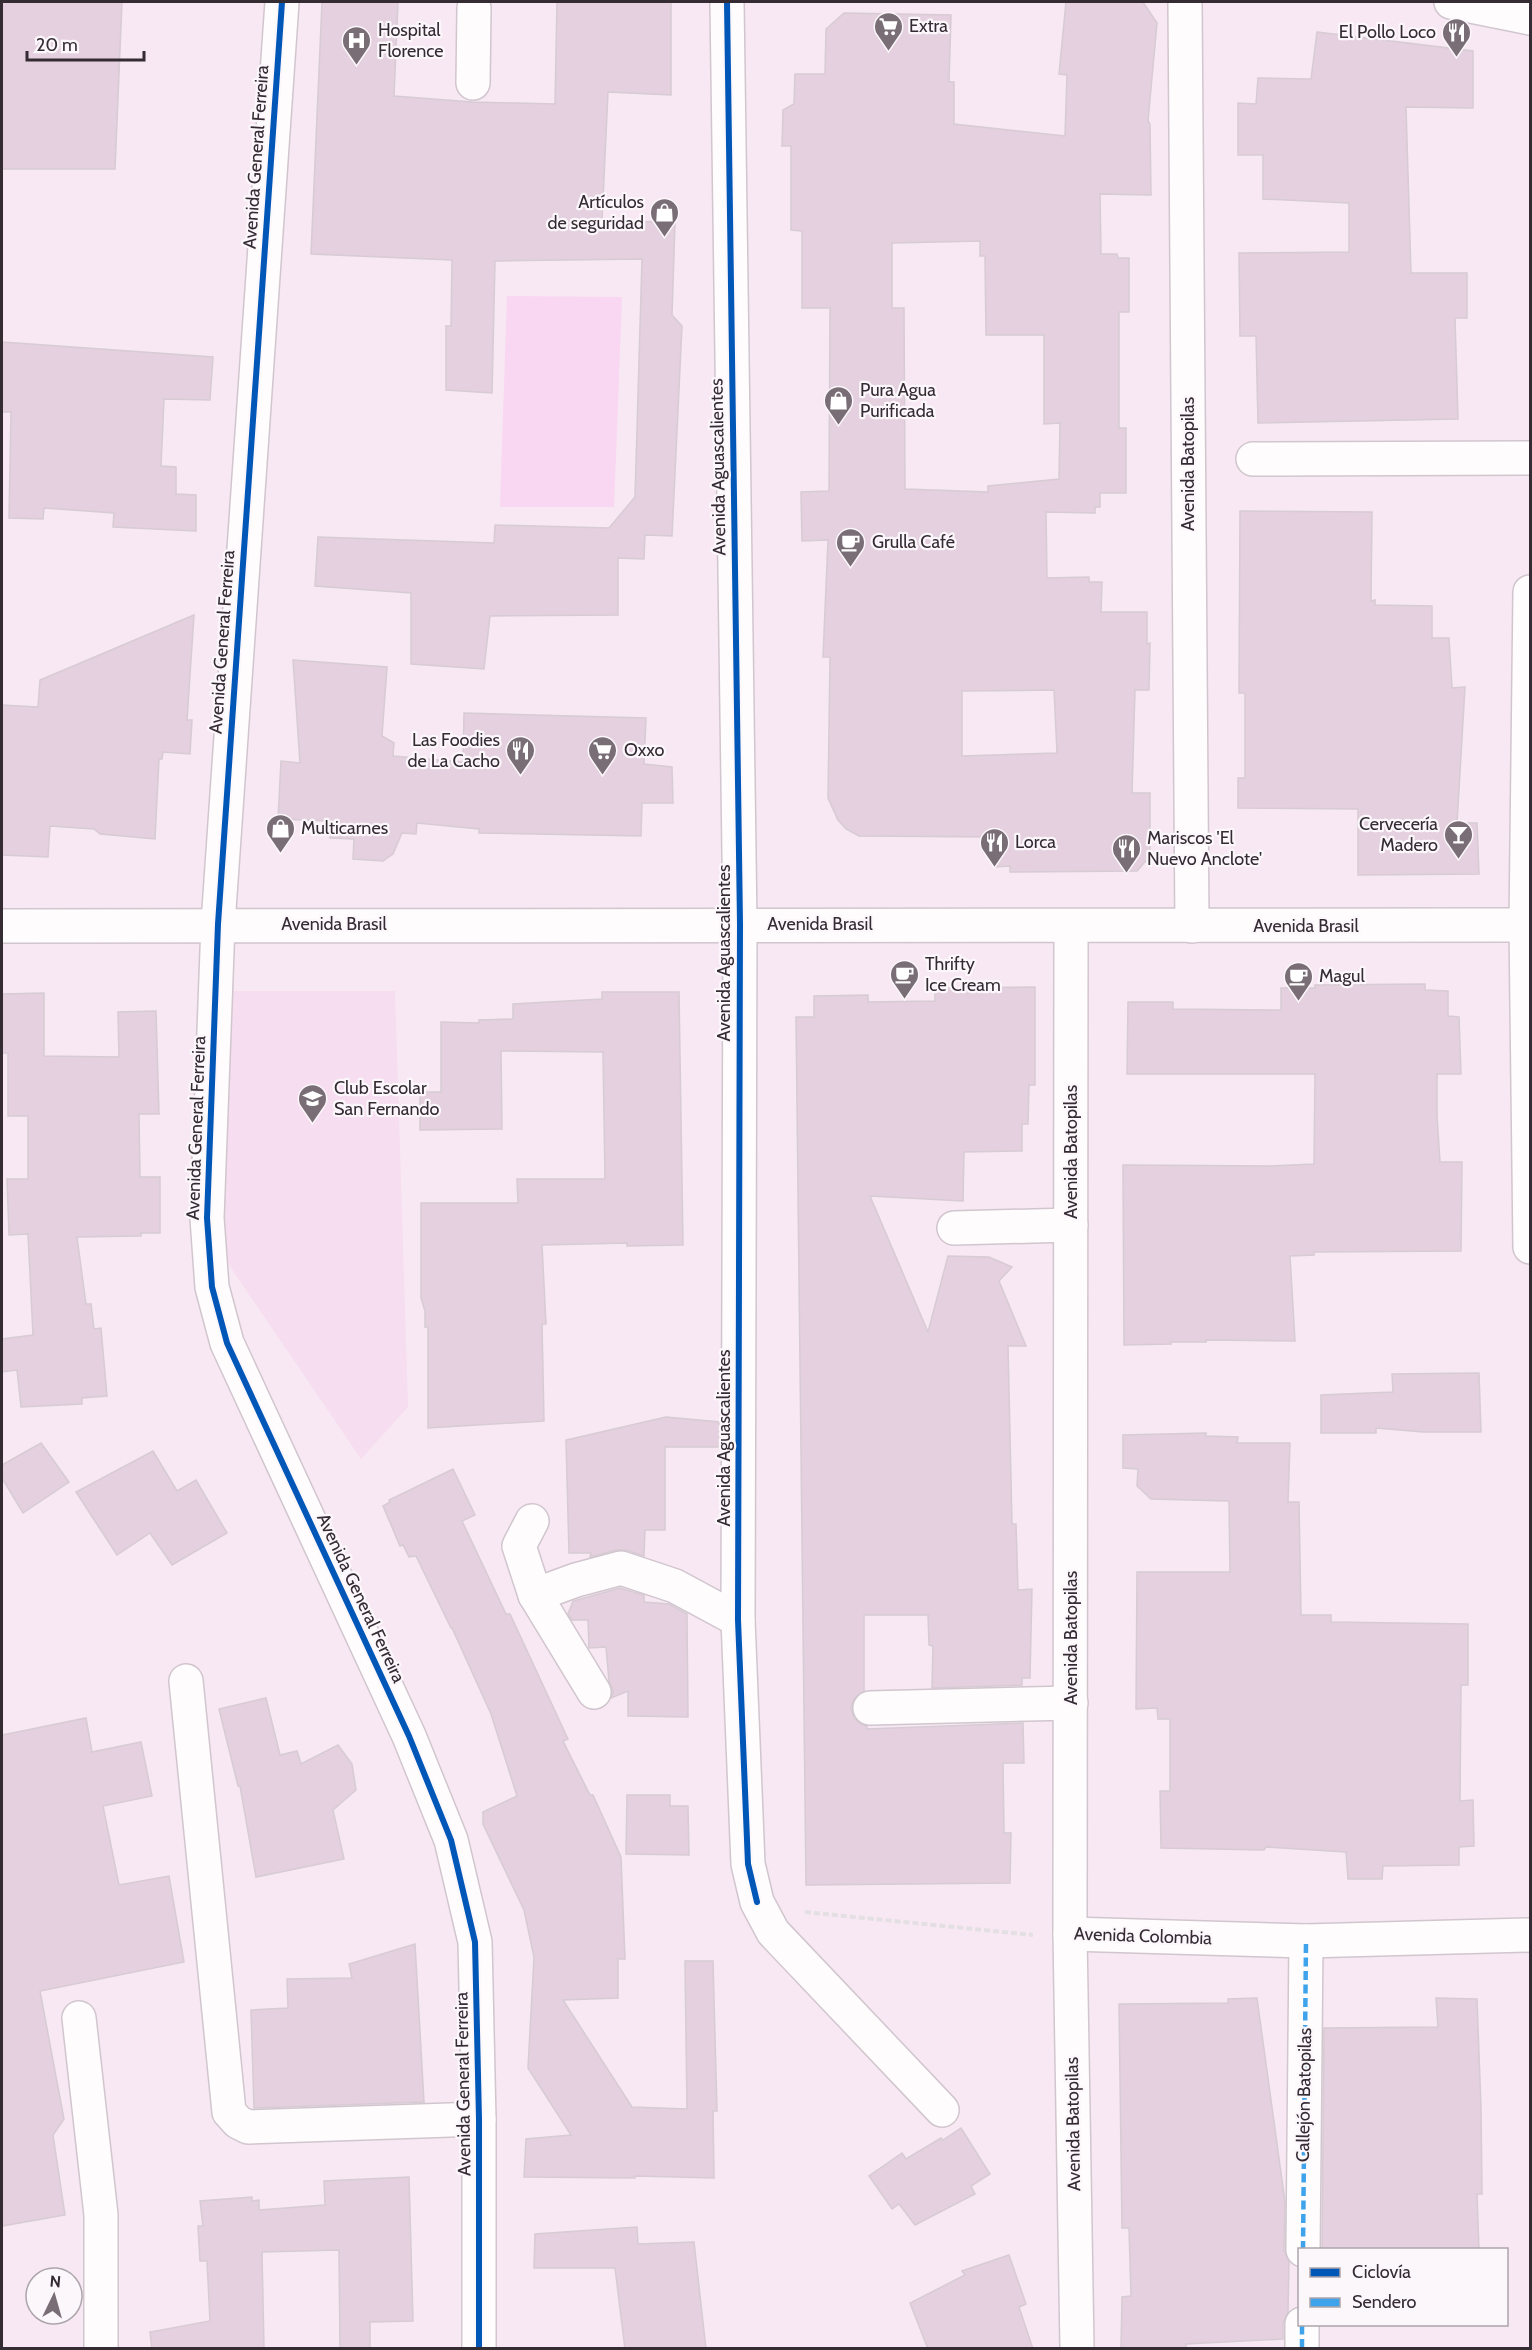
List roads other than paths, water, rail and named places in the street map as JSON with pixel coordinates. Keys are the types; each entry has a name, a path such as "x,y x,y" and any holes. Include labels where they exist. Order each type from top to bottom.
{"street":[{"name":"Avenida General Ferreira","path":"282,2 218,924 207,1218 213,1287 227,1343 409,1736 451,1840 475,1942 479,2119 479,2349"},
{"name":"Avenida Aguascalientes","path":"727,2 740,924 738,1620 748,1864 757,1902 773,1932 942,2110"},
{"name":"Avenida Batopilas","path":"1185,2 1192,926"},
{"path":"1452,2 1530,18"},
{"path":"473,83 474,8"},
{"path":"1253,459 1530,458"},
{"path":"1530,592 1528,925 1530,1247"},
{"name":"Avenida Brasil","path":"2,926 218,924 740,924 1071,927 1528,925"},
{"name":"Avenida Batopilas","path":"1071,927 1070,1934 1077,2349"},
{"path":"954,1228 1071,1225"},
{"path":"532,1521 519,1546 535,1595 594,1692"},
{"path":"535,1595 576,1580 621,1568 675,1586 738,1620"},
{"path":"186,1682 229,2112 238,2122 248,2127 479,2119"},
{"path":"870,1708 1071,1703"},
{"name":"Avenida Colombia","path":"1070,1934 1306,1941 1530,1935"},
{"name":"Callejón Batopilas","path":"1303,2248 1306,1941"},
{"path":"79,2018 101,2215 101,2349"},
{"path":"1302,2326 1302,2349"}],"place":[{"name":"Extra","path":"888,52"},
{"name":"El Pollo Loco","path":"1457,58"},
{"name":"Hospital Florence","path":"357,66"},
{"name":"Artículos de seguridad","path":"665,238"},
{"name":"Pura Agua Purificada","path":"839,426"},
{"name":"Grulla Café","path":"851,568"},
{"name":"Las Foodies de La Cacho","path":"521,776"},
{"name":"Oxxo","path":"603,776"},
{"name":"Multicarnes","path":"280,854"},
{"name":"Cervecería Madero","path":"1459,860"},
{"name":"Lorca","path":"994,868"},
{"name":"Mariscos 'El Nuevo Anclote'","path":"1126,874"},
{"name":"Thrifty Ice Cream","path":"904,1000"},
{"name":"Magul","path":"1298,1002"},
{"name":"Club Escolar San Fernando","path":"313,1124"}]}
